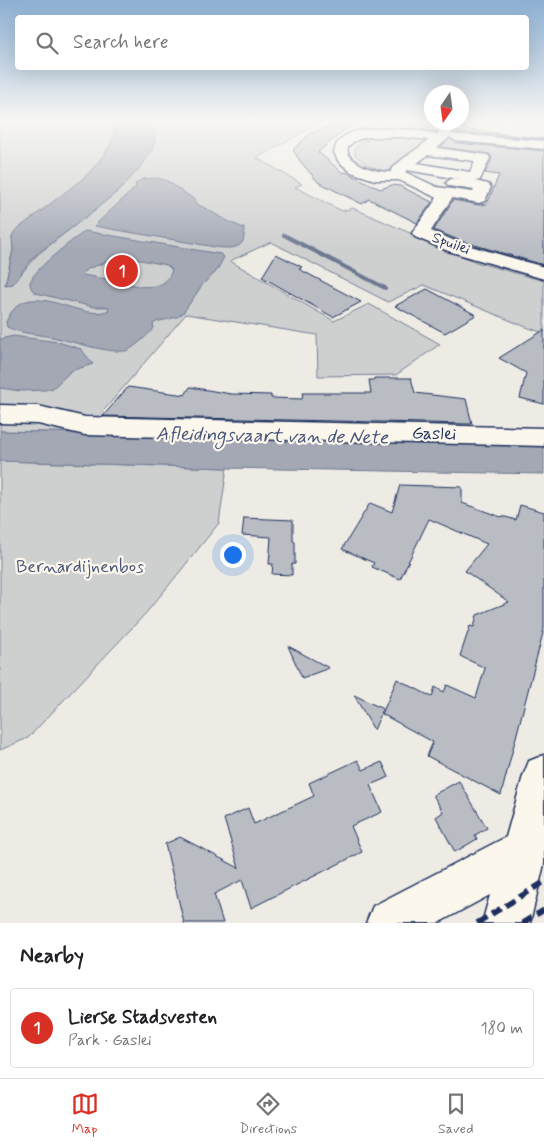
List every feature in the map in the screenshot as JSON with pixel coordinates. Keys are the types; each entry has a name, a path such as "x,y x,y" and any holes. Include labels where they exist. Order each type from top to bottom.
{"street":[{"path":"351,164 360,170 385,178 393,178 411,164"},
{"path":"412,164 413,176 483,187 479,198 436,191 413,164"},
{"name":"Spuilei","path":"436,191 445,196 444,200 420,233 454,246 544,273"},
{"name":"Gaslei","path":"0,414 38,416 85,426 544,437"},
{"path":"506,923 544,776"},
{"path":"390,923 525,851"}],"green space":[{"path":"0,164 96,164 70,190 12,236 13,250 5,284 13,284 36,256 121,189 141,164 268,164 302,184 295,187 342,211 353,208 476,262 544,281 544,333 424,285 388,302 271,242 230,261 334,321 369,304 440,344 396,375 318,376 317,335 186,314 93,423 90,433 0,431"},
{"path":"366,164 400,164 388,173"},
{"name":"Bernardijnenbos","path":"0,461 227,468 219,523 174,579 146,613 28,738 0,750"}],"shaded area":[{"path":"97,164 144,164 108,200 37,254 13,284 5,285 13,250 12,236 15,231 90,173"},
{"path":"157,178 166,180 195,200 195,203 244,228 244,237 240,245 232,248 219,247 94,226 136,187 135,184 142,179"},
{"path":"85,231 220,254 224,257 216,272 203,284 183,313 177,317 156,322 153,324 154,328 152,331 140,342 125,351 99,349 7,327 6,322 15,308 27,301 54,302 83,311 97,312 109,310 108,307 93,307 36,293 30,283 38,270","holes":["114,255 167,265 172,270 168,278 162,284 155,286 137,286 82,275 89,268 102,264"]},
{"path":"13,336 58,342 81,349 93,364 71,371 53,388 20,391 0,388 0,339"},
{"path":"0,431 544,444 544,474 227,468 0,461"}],"building":[{"path":"303,164 332,164 343,173 346,172 380,189 392,185 400,186 432,202 417,223 369,199 362,204 318,182"},
{"path":"489,164 544,164 544,265 461,241 434,230 453,200 479,205 487,204 499,175 485,173"},
{"path":"276,254 302,267 299,269 361,302 333,317 262,277"},
{"path":"427,289 476,315 445,333 395,306"},
{"path":"544,330 544,404 520,398 526,373 499,358"},
{"path":"374,378 411,378 415,393 466,399 472,424 103,416 128,387 185,395 190,387 231,394 271,395 271,398 302,399 303,393 371,393 369,380 374,380"},
{"path":"400,485 462,487 462,503 501,517 516,520 520,505 544,512 544,629 501,795 427,756 433,742 382,714 397,679 432,697 435,687 444,692 447,685 476,698 485,668 460,656 470,626 474,627 477,615 509,602 465,571 487,544 429,519 400,579 372,567 374,563 342,549 370,503 392,512"},
{"path":"244,518 293,520 295,564 292,564 292,575 272,574 273,564 269,564 271,537 242,535"},
{"path":"288,646 329,668 302,678"},
{"path":"354,695 383,709 374,730"},
{"path":"358,760 363,770 382,762 389,777 370,785 382,812 351,826 362,852 251,908 242,880 214,894 223,923 184,923 165,844 180,837 239,868 224,819 248,808 254,824 314,796 309,783"},
{"path":"459,781 487,828 475,835 477,839 455,852 436,817 443,812 433,795"}],"waterway":[{"path":"284,235 385,288"}],"railway":[{"path":"477,923 544,882"},
{"path":"522,923 544,910"}],"place":[{"name":"Lierse Stadsvesten","path":"122,271"}],"water label":[{"name":"Afleidingsvaart van de Nete","path":"272,436"}]}
